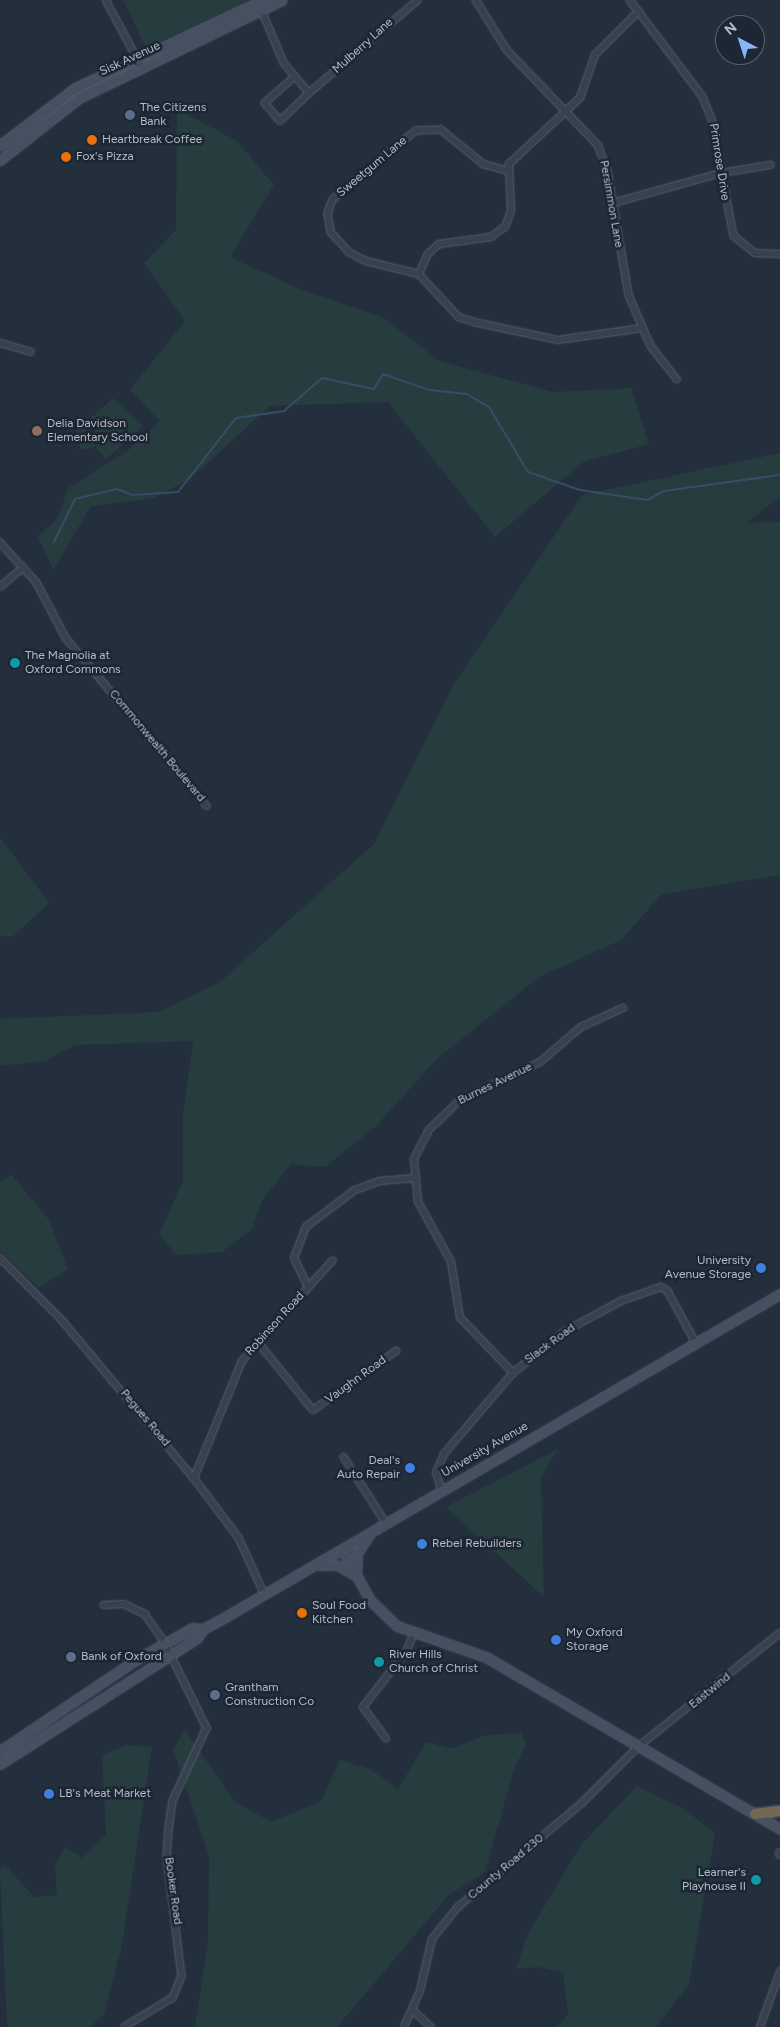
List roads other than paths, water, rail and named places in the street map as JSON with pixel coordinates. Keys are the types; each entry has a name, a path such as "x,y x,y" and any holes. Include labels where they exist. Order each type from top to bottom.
{"highway":[{"path":"754,1814 780,1811"}],"main road":[{"name":"Sisk Avenue","path":"0,160 78,98 140,63 261,4 282,0"},
{"name":"Sisk Avenue","path":"0,145 75,88 140,63"},
{"name":"University Avenue","path":"0,1764 170,1653 197,1638 203,1629 265,1595 441,1490 780,1294"},
{"path":"357,1576 357,1553 371,1532"},
{"path":"342,1549 383,1616 414,1633 486,1657 780,1830"},
{"path":"316,1565 337,1565 357,1576"},
{"name":"University Avenue","path":"0,1751 165,1643 192,1628 203,1629"}],"street":[{"path":"106,0 140,63"},
{"name":"Mulberry Lane","path":"294,78 265,103 280,121 309,93 418,0"},
{"name":"Persimmon Lane","path":"476,0 507,50 598,145 613,203 622,268 642,328 662,364 677,379"},
{"name":"Primrose Drive","path":"630,0 703,97 712,120 728,221 739,243 755,253 780,254"},
{"path":"261,4 294,78 309,93"},
{"path":"639,11 595,55 586,89 567,112 519,154 507,171 511,211 505,227 491,237 438,244 428,254 419,274 459,317 524,335 558,340 626,334 642,328"},
{"name":"Sweetgum Lane","path":"419,274 369,262 349,252 331,232 328,214 333,200 421,130 446,132 484,165 507,171"},
{"path":"613,203 721,173 770,165"},
{"path":"0,343 31,352"},
{"name":"Commonwealth Boulevard","path":"0,542 41,590 66,638 207,806"},
{"path":"0,587 23,568"},
{"name":"Burnes Avenue","path":"513,1374 460,1318 451,1262 421,1209 414,1178 421,1142 459,1100 540,1062 581,1027 623,1008"},
{"path":"308,1287 295,1267 296,1248 306,1227 329,1207 364,1187 414,1178"},
{"name":"Pegues Road","path":"0,1258 62,1321 194,1478 239,1538 265,1595"},
{"name":"Robinson Road","path":"194,1478 239,1367 258,1342 332,1261"},
{"name":"Slack Road","path":"441,1490 438,1463 513,1374 564,1332 653,1288 668,1292 696,1343"},
{"name":"Vaughn Road","path":"258,1342 313,1410 396,1351"},
{"path":"344,1457 386,1523"},
{"path":"104,1605 136,1607 165,1643 170,1653"},
{"path":"386,1739 363,1707 406,1652 414,1633"},
{"name":"Eastwind","path":"638,1747 780,1633"},
{"name":"Booker Road","path":"125,2027 169,2002 182,1976 167,1856 169,1829 173,1802 208,1728 170,1653"},
{"name":"County Road 230","path":"404,2027 414,2011 428,1950 442,1926 458,1907 582,1803 638,1747"},
{"path":"760,2027 780,1972"},
{"path":"414,2011 431,2027"}],"waterway":[{"path":"54,542 75,499 117,489 133,495 178,492 236,418 284,411 322,378 374,389 383,374 429,390 467,394 489,407 528,472 580,490 647,500 664,491 780,475"}],"place":[{"name":"The Citizens Bank","path":"130,115"},
{"name":"Heartbreak Coffee","path":"92,140"},
{"name":"Fox's Pizza","path":"66,157"},
{"name":"Delia Davidson Elementary School","path":"37,431"},
{"name":"The Magnolia at Oxford Commons","path":"15,663"},
{"name":"University Avenue Storage","path":"761,1268"},
{"name":"Deal's Auto Repair","path":"410,1468"},
{"name":"Rebel Rebuilders","path":"422,1544"},
{"name":"Soul Food Kitchen","path":"302,1613"},
{"name":"My Oxford Storage","path":"556,1640"},
{"name":"Bank of Oxford","path":"71,1657"},
{"name":"River Hills Church of Christ","path":"379,1662"},
{"name":"Grantham Construction Co","path":"215,1695"},
{"name":"LB's Meat Market","path":"49,1794"},
{"name":"Learner's Playhouse II","path":"756,1880"}]}
